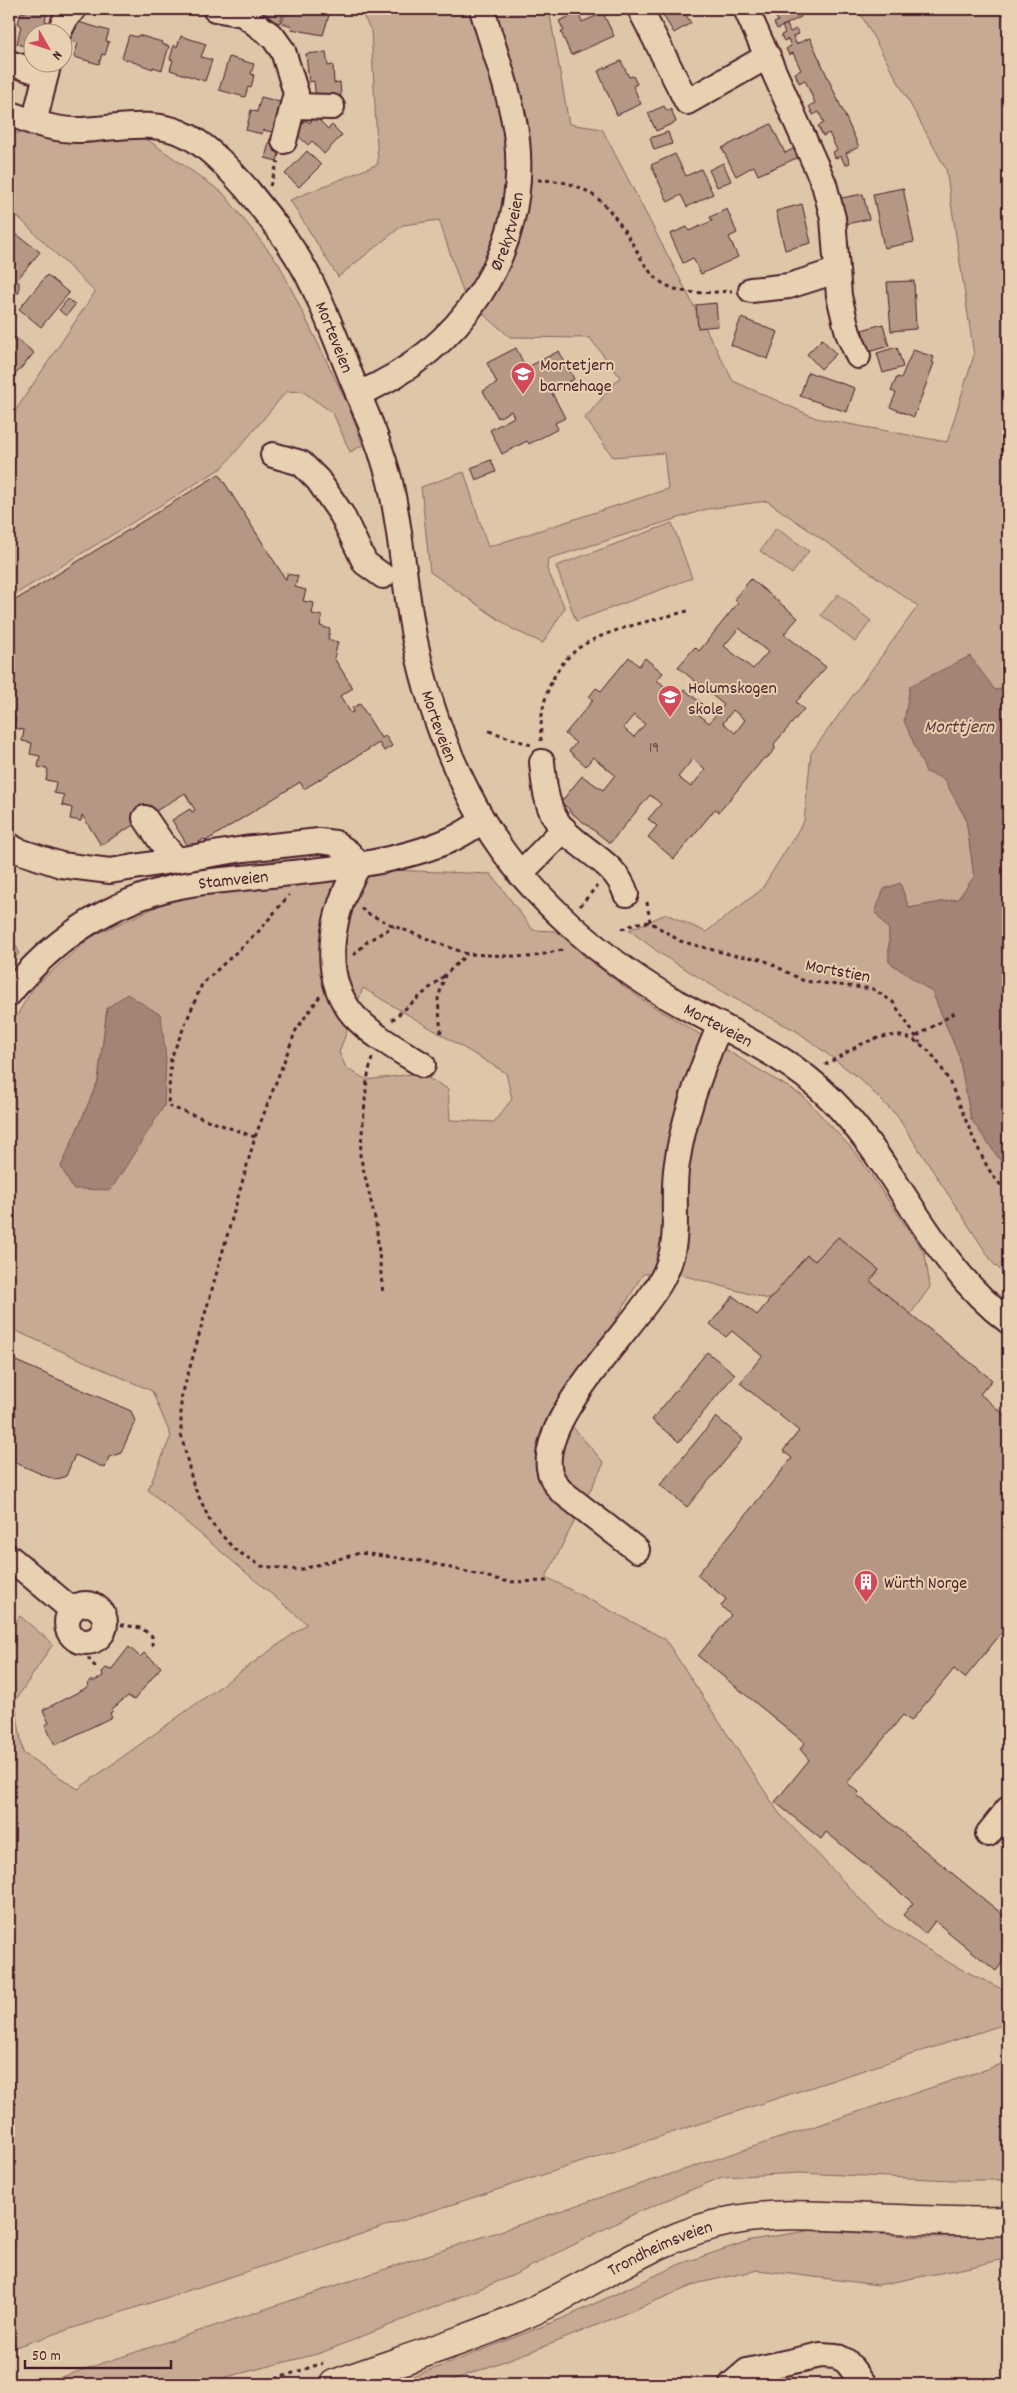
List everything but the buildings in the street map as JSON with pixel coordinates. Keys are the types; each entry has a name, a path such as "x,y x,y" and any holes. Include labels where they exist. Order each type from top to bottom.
{"main road":[{"name":"Trondheimsveien","path":"334,2384 509,2322 561,2297 653,2247 713,2224 754,2218 795,2216 1008,2222"}],"street":[{"path":"64,22 74,9"},
{"path":"215,9 243,14 273,37 283,51 292,75 296,93 284,141"},
{"name":"Ørekytveien","path":"358,394 390,380 406,370 433,350 454,330 470,310 488,281 508,232 516,198 517,140 510,107 482,9"},
{"path":"640,9 687,102 768,56"},
{"path":"746,9 824,184 833,218 836,271 848,333 858,356"},
{"path":"9,63 22,65"},
{"path":"34,123 47,72"},
{"path":"292,106 332,108"},
{"name":"Morteveien","path":"9,113 34,123 68,130 133,125 160,126 184,134 207,149 228,168 260,206 304,268 324,311 376,438 390,482 414,640 426,686 450,754 483,821 520,874 558,912 628,970 660,993 783,1059 829,1097 860,1133 955,1270 981,1300 1008,1321"},
{"path":"750,290 789,286 836,271"},
{"path":"273,455 301,463 318,480 342,515 365,564 383,576"},
{"path":"542,755 547,800 556,820 610,868 636,896"},
{"path":"145,818 162,844 176,859"},
{"name":"Stamveien","path":"9,994 27,971 55,945 85,924 126,903 165,890 188,885 359,864 432,847 453,838 483,821"},
{"path":"520,874 564,829"},
{"path":"9,845 16,850 61,865 110,871 244,849 320,841 335,843 349,853 359,864 344,891 334,935 334,977 338,992 352,1014 378,1036 423,1065"},
{"path":"637,1550 561,1491 552,1479 549,1466 552,1445 566,1410 650,1297 667,1269 676,1236 675,1187 681,1140 700,1071 720,1025"},
{"path":"9,1557 72,1610"},
{"path":"88,1604 96,1607 102,1614 105,1622 104,1630 99,1637 92,1641 84,1642 74,1638 68,1630 67,1619 72,1610 79,1605 88,1604"},
{"path":"988,1834 1008,1809"},
{"path":"732,2384 747,2371 821,2355 836,2356 846,2361 864,2384"}],"path":[{"path":"268,188 272,185 284,141"},
{"path":"537,180 565,181 594,194 610,210 650,272 667,286 689,292 750,290"},
{"path":"489,732 542,755 543,702 548,687 573,653 584,644 601,636 691,610"},
{"path":"580,907 610,868"},
{"path":"255,1136 168,1106 171,1058 202,984 259,931 309,871"},
{"path":"344,891 366,913 394,926 467,954 531,957 572,948"},
{"path":"622,929 638,923 650,922 636,896"},
{"name":"Mortstien","path":"650,922 680,941 732,955 762,959 804,980 873,989 893,1002 920,1043 936,1058 988,1169 994,1179 1008,1192"},
{"path":"394,926 368,942 334,977 296,1030 255,1136 181,1399 181,1434 193,1484 211,1522 234,1549 262,1566 299,1570 360,1553 422,1561 509,1582 547,1580"},
{"path":"383,1294 376,1223 360,1155 366,1080 378,1036 401,1010 445,975 467,954"},
{"path":"441,1033 438,998 445,975"},
{"path":"917,1036 958,1011"},
{"path":"824,1066 849,1051 882,1037 899,1035 920,1043"},
{"path":"105,1622 127,1624 148,1632 154,1643 152,1648"},
{"path":"84,1642 89,1659 98,1670"}],"shaded area":[{"path":"359,9 549,9 569,124 602,129 733,381 816,418 947,442 974,355 946,169 858,9 1008,9 1008,688 995,690 944,779 966,819 974,877 958,899 909,908 900,883 875,912 889,930 889,962 932,991 959,1056 971,1119 1005,1167 1008,1167 1008,1278 993,1263 897,1116 859,1078 798,1032 726,994 661,954 629,930 666,914 706,932 761,890 804,821 811,753 918,606 767,501 707,509 548,559 547,569 565,608 543,643 514,630 430,572 421,487 464,472 488,547 668,489 664,453 613,457 585,418 620,377 590,338 510,337 465,298 439,220 403,225 338,277 290,200 378,164 371,30"},
{"path":"9,128 17,133 90,142 145,138 223,193 279,264 348,405 363,445 350,452 333,413 302,391 286,392 223,467 9,598 9,420 95,292 9,208"},
{"path":"672,523 692,578 576,621 556,566"},
{"path":"776,528 809,551 792,574 760,551"},
{"path":"838,594 871,621 855,642 821,615"},
{"path":"392,870 491,874 533,930 559,931 586,958 641,999 803,1096 856,1153 925,1254 930,1287 899,1330 882,1331 675,1273 643,1274 560,1412 604,1463 546,1577 665,1639 779,1813 880,1920 953,1965 1008,1992 1008,2023 9,2349 9,1629 20,1616 53,1644 15,1701 23,1753 78,1789 307,1624 148,1490 171,1436 152,1391 9,1328 9,1028 34,987 92,936 167,902 252,885 360,877","holes":["363,988 506,1073 512,1099 494,1122 450,1120 448,1089 419,1073 367,1080 346,1068 339,1052","107,1008 111,1190 61,1167 98,1081"]},
{"path":"13,938 19,953 9,967 9,939"},
{"path":"1008,2062 1008,2180 952,2180 800,2173 722,2177 638,2212 514,2275 321,2353 199,2384 40,2384"},
{"path":"813,2230 921,2237 1008,2236 1008,2258 878,2285 758,2270 699,2283 556,2342 442,2384 387,2384 442,2366 566,2317 680,2264 751,2240"}],"water":[{"name":"Morttjern","path":"970,656 995,690 1008,688 1008,1167 1005,1167 971,1119 959,1056 932,992 889,962 889,930 875,912 884,889 900,883 909,908 958,899 974,877 966,819 944,779 926,772 904,721 910,686"},
{"path":"127,994 161,1015 166,1059 164,1106 111,1190 73,1189 61,1167 98,1081 107,1008"}],"place":[{"name":"Mortetjern barnehage","path":"523,395"},
{"name":"Holumskogen skole","path":"670,718"},
{"name":"Würth Norge","path":"866,1603"}]}
